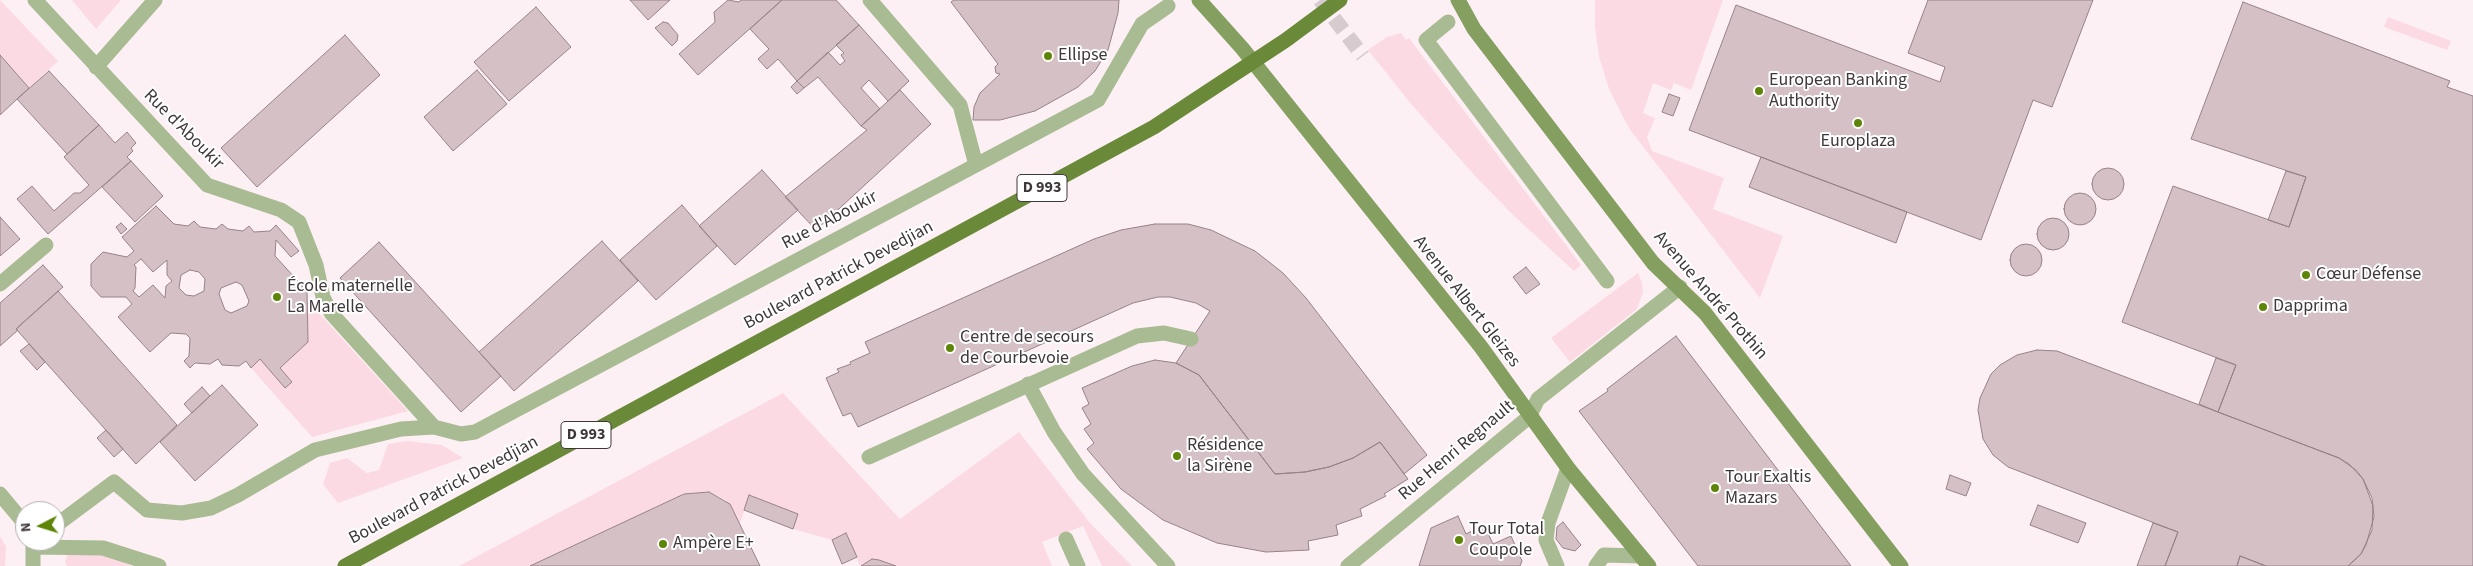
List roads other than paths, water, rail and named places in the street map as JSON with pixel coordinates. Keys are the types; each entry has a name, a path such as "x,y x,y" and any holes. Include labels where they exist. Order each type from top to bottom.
{"main road":[{"name":"Avenue Albert Gleizes","path":"1199,0 1252,62 1481,347 1529,417 1644,561"},
{"name":"Boulevard Patrick Devedjian","path":"345,566 1154,127 1252,62 1340,0"},
{"name":"Avenue André Prothin","path":"1458,0 1474,29 1653,263 1712,320 1901,566"}],"street":[{"name":"Rue d'Aboukir","path":"35,0 207,186 281,210 299,222 316,265 323,297 331,313 434,427 461,434 475,432 1098,100 1142,24 1168,6"},
{"path":"96,67 154,0"},
{"path":"870,0 960,105 976,165"},
{"path":"1448,22 1426,40 1607,281"},
{"path":"0,284 46,245"},
{"name":"Rue Henri Regnault","path":"1348,566 1529,417 1538,399 1680,287"},
{"path":"869,457 1137,336 1164,333 1191,339"},
{"path":"1028,384 1054,432 1083,474 1168,566"},
{"path":"65,519 114,482 147,510 182,513 211,508 238,495 315,450 401,429 434,427"},
{"path":"1557,566 1546,540 1548,523 1568,468"},
{"path":"0,494 15,508"},
{"path":"1066,539 1078,566"},
{"path":"65,546 103,548 159,566"},
{"path":"33,566 34,551"},
{"path":"1596,566 1604,555 1644,561"}],"tunnel":[{"path":"1320,0 1363,56"}],"place":[{"name":"Ellipse","path":"1048,56"},
{"name":"European Banking Authority","path":"1759,91"},
{"name":"Europlaza","path":"1858,123"},
{"name":"Cœur Défense","path":"2306,275"},
{"name":"École maternelle La Marelle","path":"277,297"},
{"name":"Dapprima","path":"2263,307"},
{"name":"Centre de secours de Courbevoie","path":"950,348"},
{"name":"Résidence la Sirène","path":"1177,456"},
{"name":"Tour Exaltis Mazars","path":"1715,488"},
{"name":"Tour Total Coupole","path":"1459,540"},
{"name":"Ampère E+","path":"663,544"}]}
